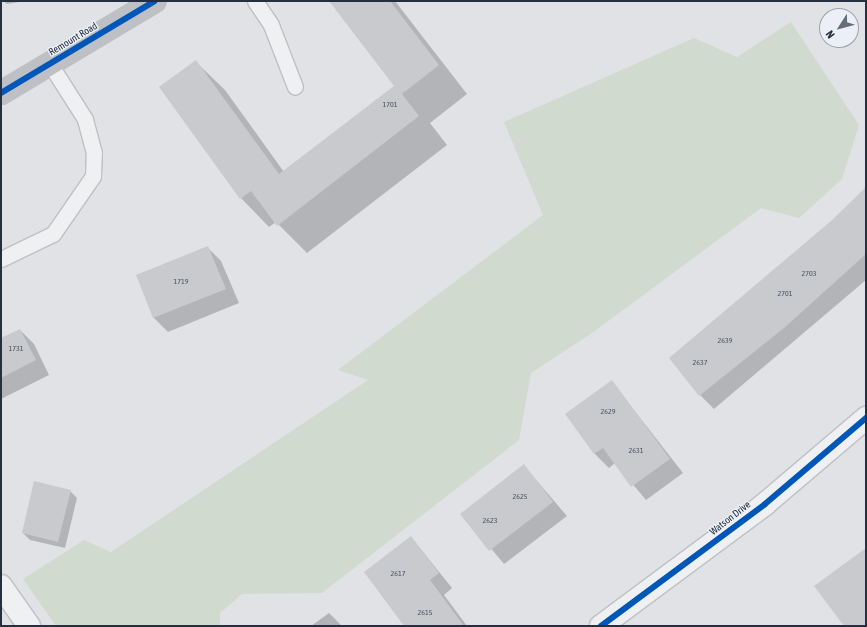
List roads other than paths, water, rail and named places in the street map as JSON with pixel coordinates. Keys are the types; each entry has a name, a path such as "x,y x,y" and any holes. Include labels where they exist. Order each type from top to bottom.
{"main road":[{"name":"Remount Road","path":"1,93 155,1"}],"street":[{"name":"Watson Drive","path":"601,626 765,504 866,418"},
{"path":"1,586 29,626"}],"lane":[{"path":"255,1 271,25 295,87"},
{"path":"1,259 53,234 93,176 94,153 85,119 50,64"}]}
